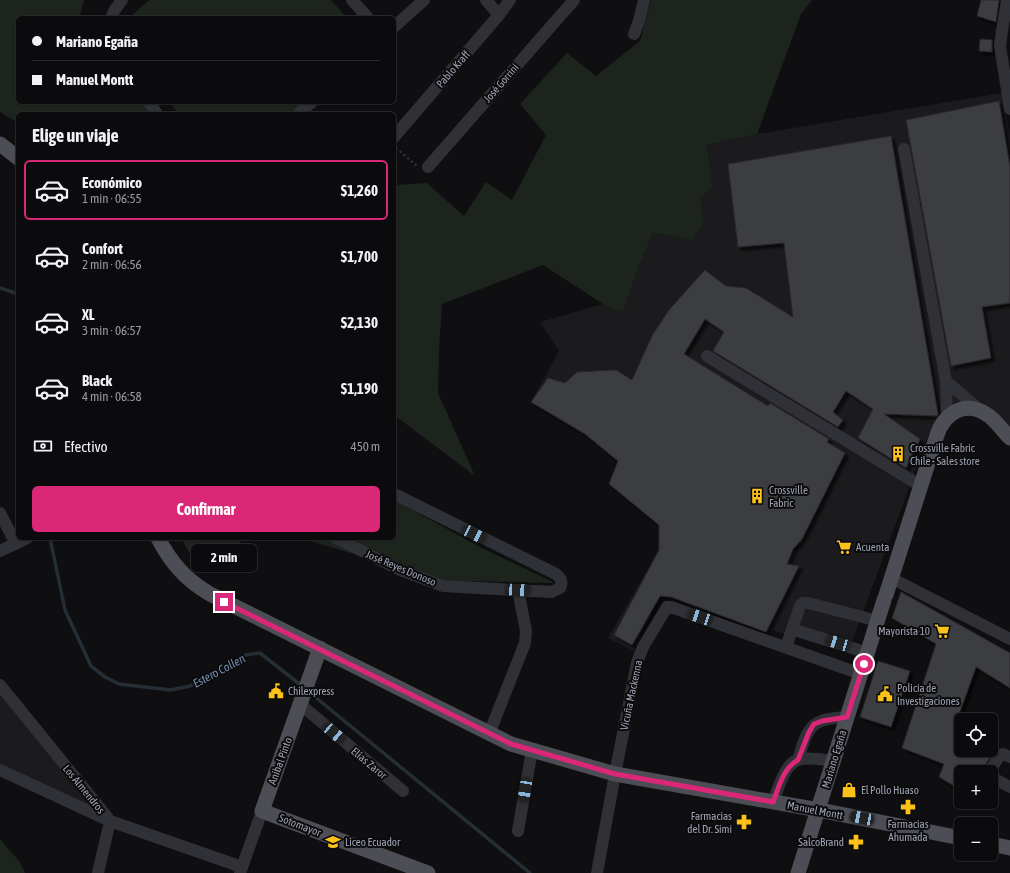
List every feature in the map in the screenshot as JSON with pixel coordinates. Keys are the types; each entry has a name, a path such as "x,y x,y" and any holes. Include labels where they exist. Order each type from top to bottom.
{"main road":[{"path":"0,144 16,156"},
{"path":"947,417 958,410 980,410 992,419 1010,438"},
{"name":"Mariano Egaña","path":"798,873 921,486 940,428 947,417"},
{"name":"Manuel Montt","path":"159,540 170,560 178,570 198,587 210,594 511,744 615,774 819,810 954,837"},
{"name":"Aníbal Pinto","path":"262,811 320,648"},
{"name":"Sotomayor","path":"262,811 428,873"},
{"path":"998,845 1010,848"}],"street":[{"path":"112,15 122,0"},
{"path":"352,0 366,16"},
{"path":"396,25 424,0"},
{"path":"486,0 499,15"},
{"name":"Pablo Kraff","path":"396,135 499,15 510,0"},
{"name":"José Gorrini","path":"428,167 574,0"},
{"path":"634,34 644,0"},
{"path":"1007,0 1000,46 1010,109"},
{"path":"300,112 310,104"},
{"path":"904,149 946,381 947,417"},
{"path":"707,356 921,486"},
{"path":"946,381 980,410"},
{"name":"José Reyes Donoso","path":"340,540 400,570 443,586 555,592 560,588 562,581 556,574 396,495"},
{"path":"0,513 16,544"},
{"path":"0,551 23,540"},
{"path":"891,578 1010,639"},
{"path":"489,734 525,643 526,631 518,590"},
{"path":"786,647 800,606 803,603 878,621"},
{"name":"Vicuña Mackenna","path":"597,873 638,658 667,607 671,607 861,674"},
{"path":"792,629 868,653"},
{"name":"Los Almendros","path":"0,685 110,821 241,870"},
{"name":"Elías Zaror","path":"300,702 402,791"},
{"path":"798,760 809,732 814,724 822,721 847,717"},
{"path":"518,831 532,750"},
{"path":"994,765 1000,755 1003,754 1010,757"},
{"path":"773,802 787,769 793,762 803,759 833,761"},
{"path":"0,770 110,821 98,873"},
{"path":"998,781 1010,787"},
{"name":"Aníbal Pinto","path":"241,870 262,811"}],"path":[{"path":"396,148 418,166 423,168 428,167"}],"shaded area":[{"path":"0,0 84,0 80,16 16,16 16,104 146,104 156,112 16,112 16,122 0,112"},
{"path":"149,0 331,0 345,16 131,16"},
{"path":"651,0 812,0 801,14 757,134 707,145 713,189 700,197 703,225 692,240 653,233 638,269 623,313 603,304 543,265 442,304 438,393 475,476 396,417 396,185 427,183 464,216 486,182 512,200 546,135 520,104 567,53 596,76 640,41"},
{"path":"1002,93 1010,135 1010,428 989,407 942,408 928,436 848,653 775,631 766,632 671,597 660,596 634,651 608,638 659,550 659,525 609,484 618,461 585,434 531,402 559,351 540,322 603,304 623,313 638,269 653,233 692,240 700,196 713,189 707,145 757,134"},
{"path":"171,104 302,104 292,112 177,112"},
{"path":"396,501 484,549 555,583 422,580 358,555 307,540 396,540"},
{"path":"182,540 242,540 224,562 199,571"},
{"path":"0,683 67,761 102,822 0,777"},
{"path":"0,839 19,861 25,873 0,873"}],"building":[{"path":"981,0 999,0 996,22 977,16"},
{"path":"980,39 992,40 992,52 979,51"},
{"path":"999,101 1010,167 1010,303 982,307 991,358 951,366 906,120"},
{"path":"891,136 938,414 937,416 884,414 920,439 906,468 858,438 873,409 846,391 833,412 843,420 838,427 713,351 724,332 705,319 684,354 768,406 770,403 829,439 827,442 845,453 802,539 793,549 787,564 799,566 766,632 671,597 660,596 632,645 614,635 659,550 659,525 609,484 618,461 585,434 531,402 548,378 565,383 577,372 616,370 632,380 653,334 669,310 705,270 726,286 746,288 793,317 784,243 738,247 728,164"},
{"path":"901,592 1010,653 1010,688 976,667 960,713 954,713 954,757 990,757 985,765 954,765 954,786 939,777 944,764 902,748 936,644 892,618"},
{"name":"Policía de Investigaciones","path":"878,661 910,671 891,727 860,717"}],"waterway":[{"name":"Estero Collen","path":"0,288 16,293"},
{"name":"Estero Collen","path":"50,540 65,610 91,666 105,677 119,684 171,690 190,686 246,655 260,653 302,686"},
{"name":"Estero Collen","path":"309,692 530,873"}],"place":[{"name":"Crossville Fabric Chile - Sales store","path":"898,454"},
{"name":"Crossville Fabric","path":"757,496"},
{"name":"Acuenta","path":"844,547"},
{"name":"Mayorista 10","path":"942,631"},
{"name":"Chilexpress","path":"276,691"},
{"name":"Policía de Investigaciones","path":"885,694"},
{"name":"El Pollo Huaso","path":"849,790"},
{"name":"Farmacias Ahumada","path":"908,807"},
{"name":"Farmacias del Dr. Simi","path":"744,822"},
{"name":"Liceo Ecuador","path":"333,842"},
{"name":"SalcoBrand","path":"856,842"}],"route":[{"path":"224,602 320,648 511,744 615,774 773,802 787,769 793,762 798,760 809,732 814,724 822,721 847,717 864,664"}]}
